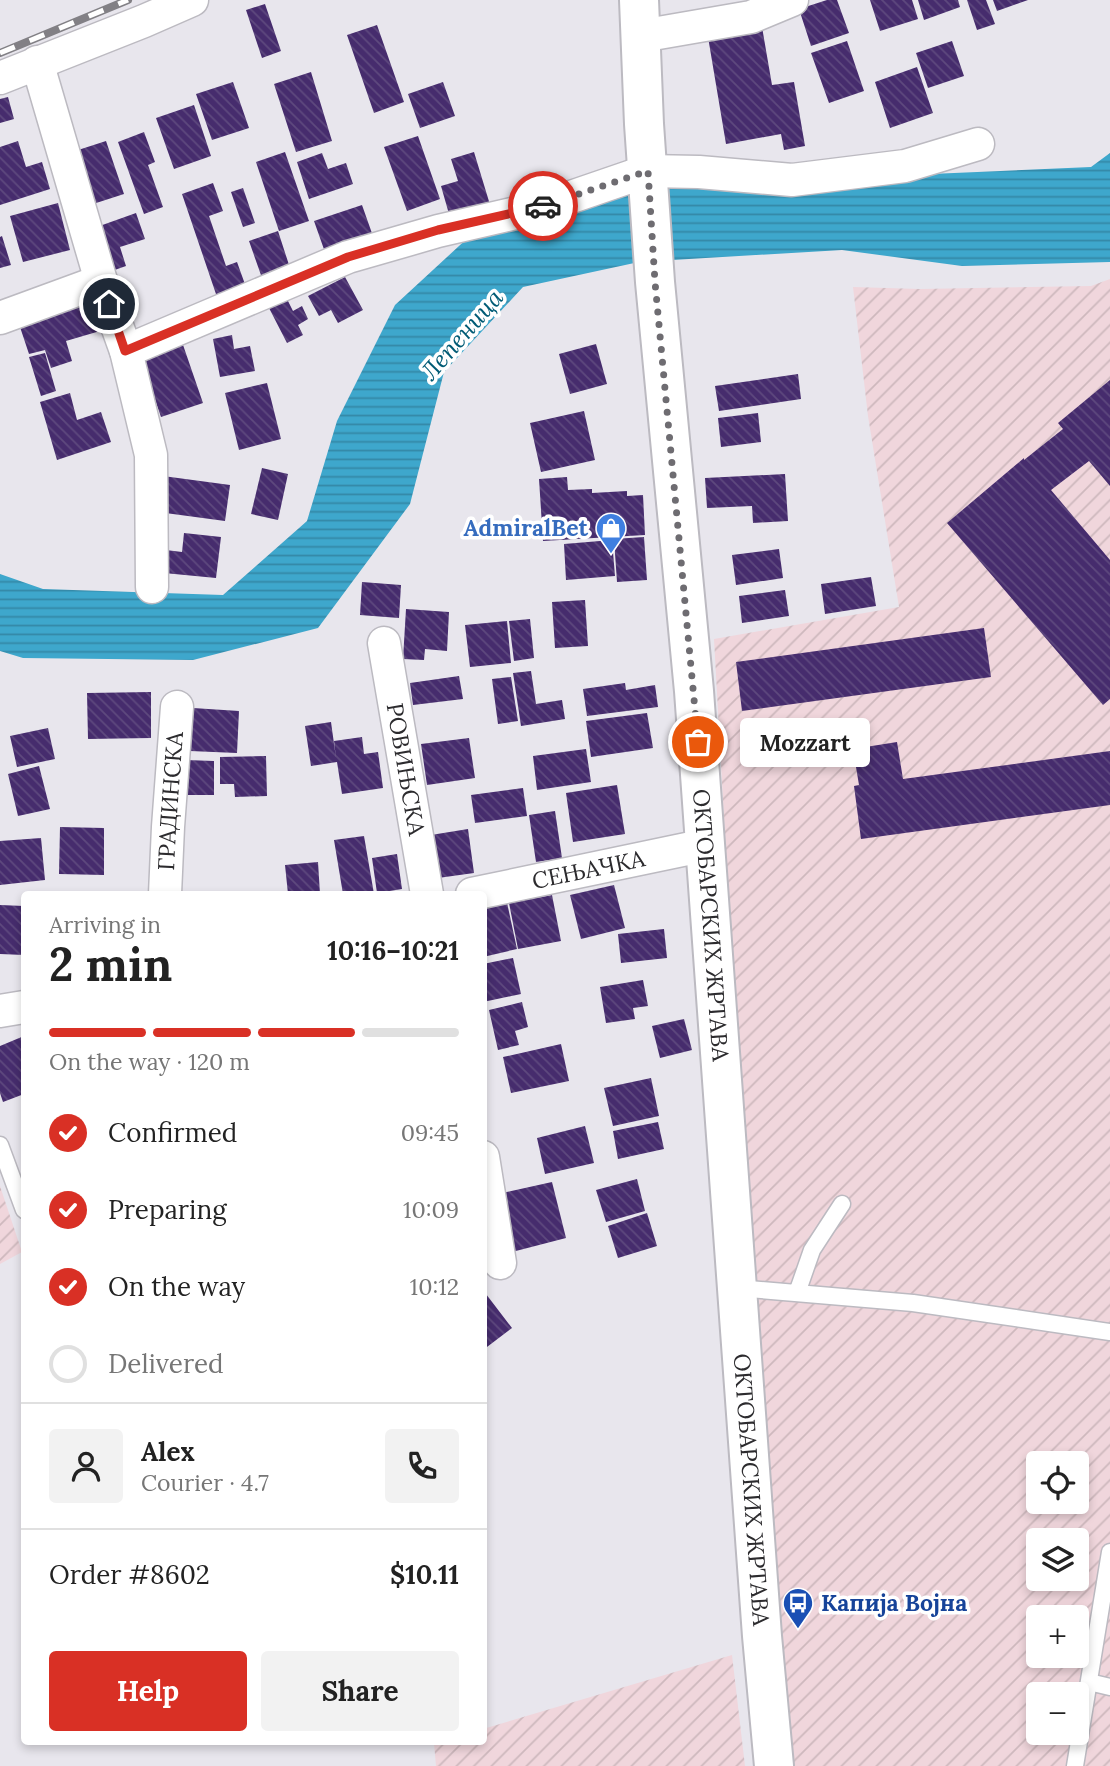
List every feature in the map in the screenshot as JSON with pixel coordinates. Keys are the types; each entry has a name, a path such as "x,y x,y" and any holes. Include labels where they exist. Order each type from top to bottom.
{"street":[{"path":"0,78 144,22 192,0"},
{"path":"640,18 751,17 792,0"},
{"name":"ОКТОБАРСКИХ ЖРТАВА","path":"640,18 655,282 693,677 762,1636 774,1766"},
{"path":"37,62 101,281 125,351 151,455 152,587"},
{"path":"125,351 348,257 438,230 699,172 792,180 905,166 978,144"},
{"path":"0,318 101,281"},
{"name":"РОВИЊСКА","path":"384,643 425,891"},
{"name":"ГРАДИНСКА","path":"165,891 177,708"},
{"name":"СЕЊАЧКА","path":"486,891 706,845"},
{"path":"0,1011 21,1008"},
{"path":"487,1182 500,1263"}],"lane":[{"path":"0,1145 21,1202"},
{"path":"797,1293 812,1250 842,1204"},
{"path":"737,1288 913,1303 1110,1332"},
{"path":"1110,1552 1089,1682 1110,1687"},
{"path":"1075,1766 1078,1745"}],"shaded area":[{"path":"1110,279 1110,1766 784,1766 749,1267 714,639 899,607 868,416 853,287 920,289 1091,286"},
{"path":"0,1186 21,1253 0,1264"},
{"path":"732,1655 745,1766 436,1766 434,1745 487,1745 487,1728"}],"water":[{"name":"Лепеница","path":"1110,153 1110,262 962,266 842,250 639,262 523,287 444,372 410,504 318,628 193,660 23,658 0,651 0,574 43,589 223,595 307,521 337,421 395,305 472,234 626,187 1091,167"}],"building":[{"path":"827,0 837,0 849,33 811,46 799,9"},
{"path":"870,0 912,0 918,19 880,31"},
{"path":"918,0 958,0 960,7 924,20"},
{"path":"967,0 986,0 995,24 977,30"},
{"path":"993,0 1028,0 997,11"},
{"path":"265,4 281,51 262,58 246,10"},
{"path":"377,25 404,102 374,113 347,35"},
{"path":"762,27 772,85 794,82 805,146 784,150 781,134 726,144 708,37"},
{"path":"847,41 864,91 829,103 811,53"},
{"path":"952,41 964,76 928,88 916,53"},
{"path":"917,67 933,113 890,128 875,82"},
{"path":"311,72 332,141 296,152 274,84"},
{"path":"233,82 249,128 212,140 196,94"},
{"path":"443,82 455,116 420,128 408,94"},
{"path":"8,97 14,119 0,123 0,99"},
{"path":"194,105 211,156 174,169 156,118"},
{"path":"144,132 155,162 148,165 163,207 144,214 118,142"},
{"path":"418,136 440,199 407,211 384,147"},
{"path":"18,141 26,167 42,162 50,189 0,205 0,147"},
{"path":"106,141 124,194 90,205 72,152"},
{"path":"285,152 309,221 279,231 256,162"},
{"path":"474,152 491,208 451,221 441,186 458,181 451,159"},
{"path":"322,153 328,169 346,163 353,184 309,199 297,162"},
{"path":"213,183 223,211 209,216 226,266 237,262 246,287 217,297 182,194"},
{"path":"243,188 255,223 243,227 231,192"},
{"path":"58,203 70,250 23,262 10,216"},
{"path":"362,205 374,239 326,255 314,221"},
{"path":"136,213 145,239 120,247 126,266 109,272 94,228"},
{"path":"278,231 290,268 262,278 249,241"},
{"path":"2,236 11,265 0,268 0,237"},
{"path":"345,277 363,310 338,323 331,310 319,316 308,296"},
{"path":"287,299 293,311 302,306 308,319 298,325 303,335 287,343 269,308"},
{"path":"92,302 100,331 66,341 72,361 51,368 45,350 29,354 19,324"},
{"path":"232,335 234,349 250,346 255,371 220,377 213,339"},
{"path":"182,342 203,403 161,417 140,356"},
{"path":"596,344 607,384 570,394 559,354"},
{"path":"45,353 56,391 41,396 29,357"},
{"path":"798,374 801,399 719,411 715,386"},
{"path":"1110,380 1110,486 1089,461 1051,490 1110,560 1110,699 1103,705 947,523 1063,429 1058,423"},
{"path":"267,383 281,439 239,450 225,393"},
{"path":"70,393 77,420 101,412 111,442 57,460 40,402"},
{"path":"584,411 595,460 541,472 530,423"},
{"path":"758,413 761,442 721,447 718,418"},
{"path":"262,468 288,474 278,520 251,514"},
{"path":"785,474 788,521 753,523 752,506 707,508 705,478"},
{"path":"163,476 230,485 225,521 158,512"},
{"path":"567,477 568,490 592,489 592,493 627,491 627,496 643,495 645,535 543,541 539,479"},
{"path":"184,533 221,537 216,578 164,573 166,550 182,552"},
{"path":"644,537 647,580 617,582 614,539"},
{"path":"612,540 615,576 566,580 564,544"},
{"path":"779,549 783,578 736,585 732,555"},
{"path":"871,577 876,606 825,614 821,584"},
{"path":"362,582 401,585 399,618 360,615"},
{"path":"785,590 789,616 742,623 739,596"},
{"path":"585,600 588,646 555,648 552,602"},
{"path":"406,609 449,612 447,651 425,649 424,660 403,659"},
{"path":"530,619 534,658 514,661 509,621"},
{"path":"507,621 511,663 470,667 465,625"},
{"path":"984,628 991,677 742,711 736,662"},
{"path":"531,671 536,704 562,700 565,719 521,726 513,673"},
{"path":"459,676 463,699 413,705 410,683"},
{"path":"511,677 518,721 498,724 492,679"},
{"path":"625,683 626,690 655,685 658,707 587,716 583,689"},
{"path":"151,692 151,738 88,739 87,693"},
{"path":"193,708 239,711 237,753 190,751"},
{"path":"647,713 653,748 591,757 586,721"},
{"path":"331,722 336,758 334,741 362,737 364,754 378,752 383,788 342,794 337,762 311,766 305,726"},
{"path":"48,728 55,759 17,767 10,736"},
{"path":"469,738 475,778 427,785 421,744"},
{"path":"897,742 903,779 1110,751 1110,805 861,839 854,786 859,785 853,749"},
{"path":"586,749 591,782 537,790 533,756"},
{"path":"266,756 267,796 235,797 234,784 220,784 220,757"},
{"path":"186,760 214,761 214,795 185,795"},
{"path":"39,766 50,809 18,816 8,774"},
{"path":"617,785 625,834 573,842 566,793"},
{"path":"523,788 527,816 475,823 471,795"},
{"path":"555,811 562,858 536,862 529,815"},
{"path":"60,827 104,828 104,875 59,874"},
{"path":"468,829 474,873 438,878 431,835"},
{"path":"364,836 373,891 342,891 334,840"},
{"path":"41,838 45,880 0,885 0,841"},
{"path":"397,854 402,889 377,891 372,858"},
{"path":"318,862 320,891 288,891 285,865"},
{"path":"614,885 625,928 581,939 570,895"},
{"path":"552,895 561,941 518,949 509,903"},
{"path":"506,898 517,949 487,956 487,902"},
{"path":"0,905 21,906 21,955 0,954"},
{"path":"664,929 667,958 621,963 618,934"},
{"path":"513,958 521,994 487,1001 487,963"},
{"path":"643,980 648,1006 633,1008 635,1019 606,1023 600,987"},
{"path":"522,1002 528,1027 515,1031 519,1045 498,1050 489,1010"},
{"path":"684,1019 692,1050 660,1058 652,1026"},
{"path":"21,1037 21,1095 3,1102 0,1093 0,1046"},
{"path":"561,1044 569,1081 511,1093 503,1057"},
{"path":"651,1078 659,1116 613,1126 604,1088"},
{"path":"658,1122 664,1149 618,1159 613,1131"},
{"path":"585,1126 594,1163 545,1174 537,1138"},
{"path":"637,1179 645,1211 606,1222 596,1190"},
{"path":"552,1182 566,1238 512,1252 498,1194"},
{"path":"647,1213 657,1246 618,1258 608,1226"},
{"path":"487,1295 512,1328 487,1347"}],"railway":[{"path":"0,53 128,0"}],"way so far":[{"path":"543,206 648,171 655,282 698,742"}],"place":[{"name":"AdmiralBet","path":"611,555"},
{"name":"Mozzart","path":"698,742"},
{"name":"Капија Војна","path":"798,1630"}],"route":[{"path":"109,304 125,351 348,257 438,230 543,206"}]}
